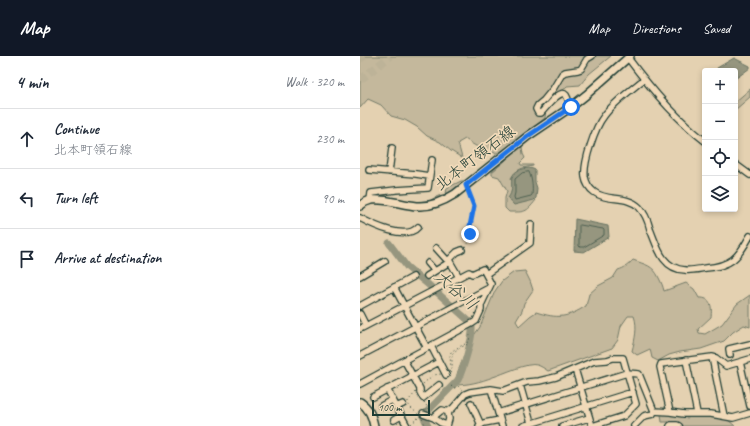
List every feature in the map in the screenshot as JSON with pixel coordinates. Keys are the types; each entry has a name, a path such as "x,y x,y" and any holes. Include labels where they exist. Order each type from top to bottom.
{"main road":[{"name":"北本町領石線","path":"370,200 428,206 447,199 528,136 571,107 629,57"},
{"path":"360,206 370,200"},
{"path":"360,402 372,416 374,426"}],"street":[{"path":"571,107 566,95 562,93 557,95 540,113 538,113 536,109 536,107 553,89 564,72 579,69 587,59 592,56"},
{"path":"629,57 644,79 676,116 703,140"},
{"path":"644,79 613,106 597,127 584,170 587,184 596,194 633,202 638,206 647,218 658,250 664,260 676,269 685,270 709,268 730,262 744,248 750,236"},
{"path":"389,172 392,148"},
{"path":"370,200 371,193 428,188 432,160"},
{"path":"738,166 750,175"},
{"path":"369,170 429,176"},
{"path":"360,218 378,227 393,231 409,232 415,231 418,228"},
{"path":"486,274 530,243 531,224"},
{"path":"431,253 438,247 446,259 449,260 459,277"},
{"path":"427,276 448,263 456,252 462,250"},
{"path":"360,276 385,261"},
{"path":"428,263 435,271"},
{"path":"360,330 469,272 474,274 483,269 491,284 481,305 481,310 476,321 360,384"},
{"path":"360,306 413,277"},
{"path":"394,287 416,327 445,374"},
{"path":"360,356 490,288"},
{"path":"360,314 366,326"},
{"path":"730,355 729,349 750,344"},
{"path":"712,357 724,416"},
{"path":"670,412 660,367 661,364 712,357 716,358 726,366 750,359"},
{"path":"449,412 465,394 470,392 491,389 502,391 527,382 548,379 594,361 613,358 623,358 636,404 624,416 592,426 575,369"},
{"path":"404,360 419,388 422,398 439,385"},
{"path":"686,360 697,413"},
{"path":"373,397 439,362"},
{"path":"740,362 750,406"},
{"path":"498,413 627,373 639,374 654,411"},
{"path":"520,384 531,424"},
{"path":"387,389 406,426"},
{"path":"471,403 480,425 501,423 491,389"},
{"path":"523,426 633,392"},
{"path":"381,406 392,400"},
{"path":"396,407 403,404"},
{"path":"436,415 442,410 449,412"},
{"path":"634,426 644,416 653,414 654,411 684,414 711,414 733,418 750,413"},
{"path":"424,414 447,425 449,412"},
{"path":"394,420 401,416"},
{"path":"562,426 589,418"},
{"path":"670,426 679,426"}],"path":[{"path":"462,250 466,248 469,242 470,226 474,206 466,185"},
{"path":"424,414 411,408 408,401 433,375 448,373 451,369 451,352 469,342 470,335"},
{"path":"451,386 453,388 458,386 467,393"},
{"path":"406,426 424,414 428,408 422,398"},
{"path":"424,414 426,426"}],"shaded area":[{"path":"360,56 611,56 589,74 580,85 567,86 546,109 545,118 506,148 497,153 493,153 472,144 465,139 458,143 462,158 440,142 427,136 417,127 405,120 391,116 381,105 368,99 360,108"},
{"path":"750,89 750,97 738,107 738,99"},
{"path":"522,147 525,158 520,163 521,165 533,166 520,169 511,178 513,184 536,200 525,211 509,212 505,208 507,191 499,177 492,175 492,172 505,161 510,154"},
{"path":"461,181 466,181 447,196 433,202 431,200 446,194 447,188"},
{"path":"633,260 649,266 654,270 663,286 664,291 686,283 694,289 699,298 709,301 711,307 711,317 698,329 699,333 705,334 722,324 737,304 750,295 750,327 744,325 733,332 724,341 701,349 669,355 658,361 652,358 650,349 637,355 632,351 636,324 634,316 628,316 621,326 618,340 612,348 548,371 537,365 528,365 479,382 454,385 458,371 472,338 480,327 495,291 502,281 514,272 525,271 533,290 524,303 522,311 516,321 519,326 536,312 550,316 562,316 573,313 586,306 589,294 598,286 613,278 618,270"},
{"path":"661,414 671,414 687,418 697,416 727,419 735,426 684,426 678,422 662,422"}],"water":[{"path":"734,58 750,66 750,68 738,77 738,68 717,68"},
{"path":"529,168 535,170 535,182 537,188 536,198 534,200 514,205 508,198 512,189 513,176 515,172"},
{"path":"575,219 608,226 609,237 584,252 574,251"}],"waterway":[{"name":"大谷川","path":"389,243 407,267 470,322 472,326 465,362 458,380 423,416 428,426"}],"tunnel":[{"path":"360,59 364,56"},
{"path":"360,80 390,56"}],"route":[{"path":"470,234 474,206 466,185 528,136 571,107"}]}
